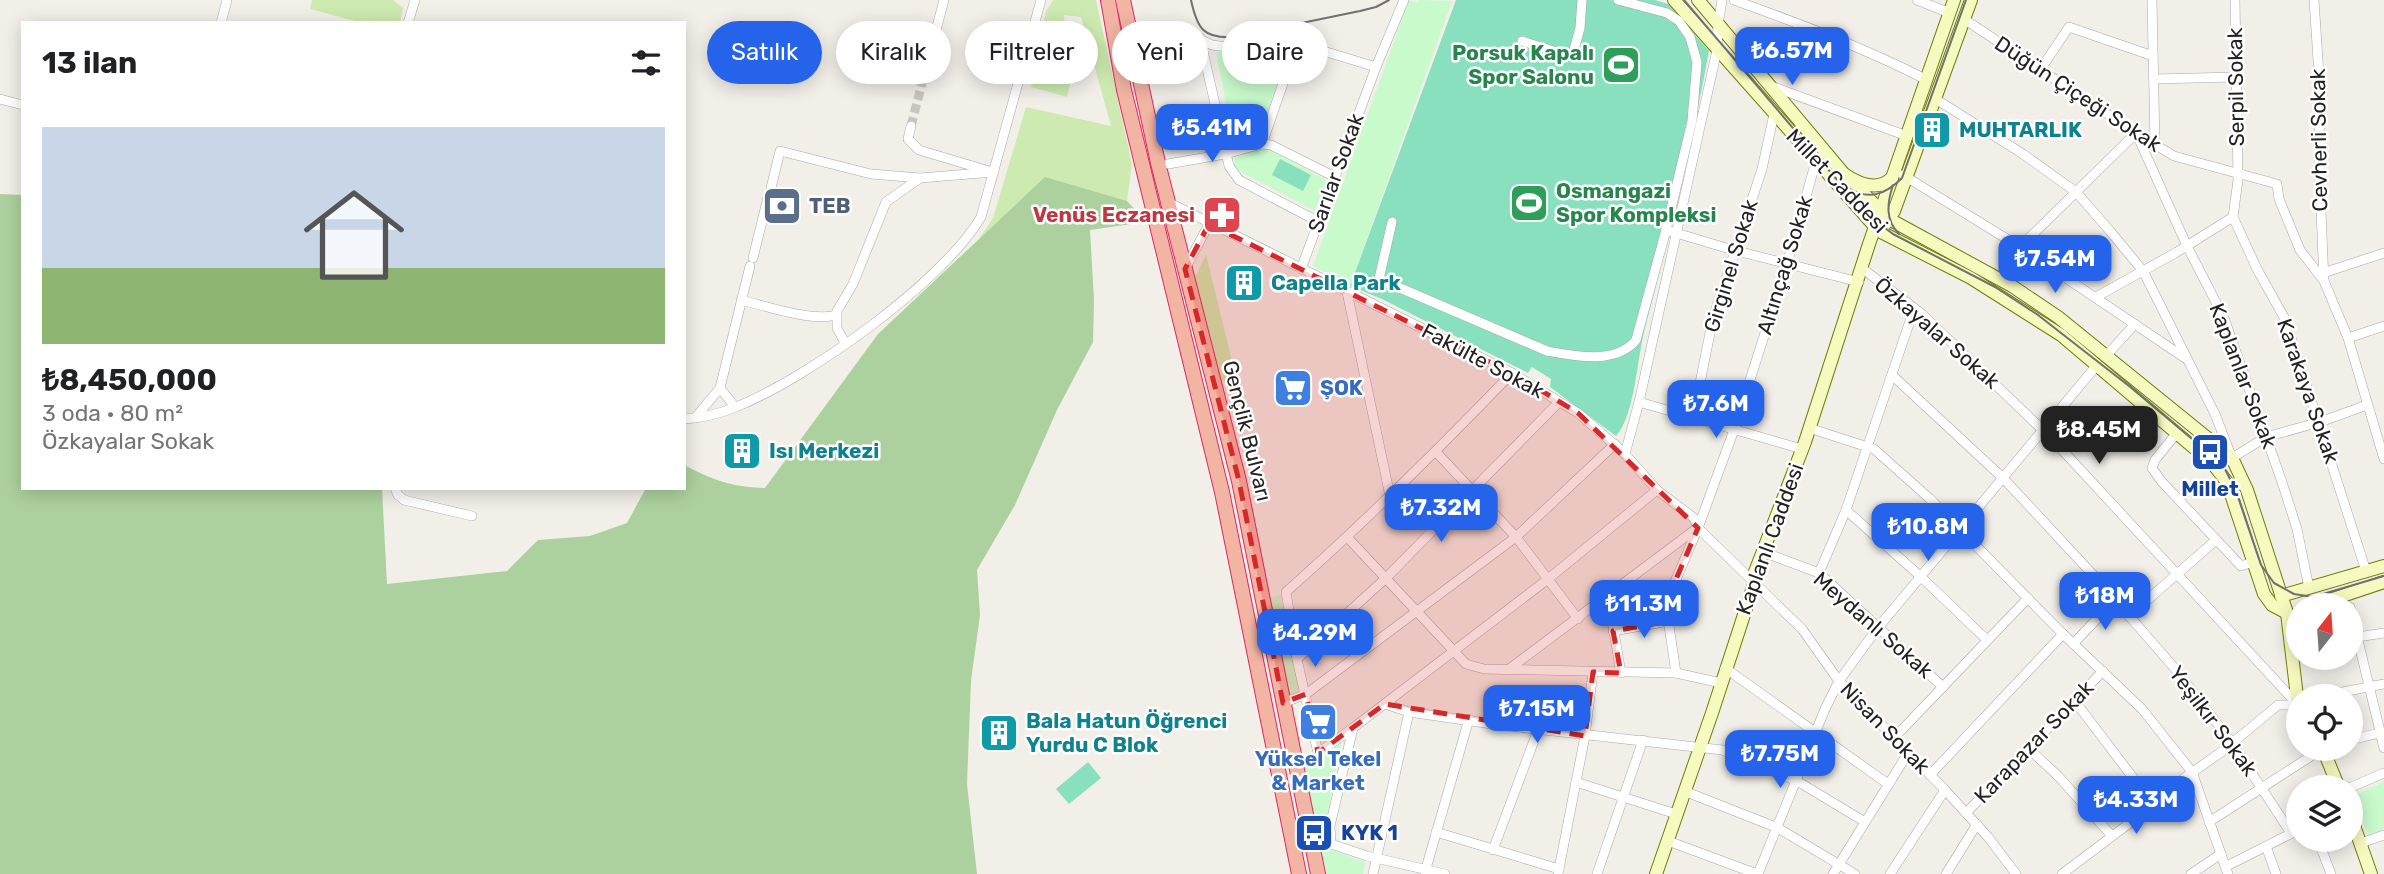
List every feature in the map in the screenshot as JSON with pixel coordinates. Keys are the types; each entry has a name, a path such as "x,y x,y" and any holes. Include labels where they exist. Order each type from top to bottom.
{"highway":[{"name":"Gençlik Bulvarı","path":"1108,0 1124,90 1222,492 1299,874"},
{"name":"Gençlik Bulvarı","path":"1123,0 1168,202 1239,481 1318,874"}],"main road":[{"name":"Millet Caddesi","path":"1674,0 1877,229 2013,303 2102,361 2232,458 2247,490 2281,596 2286,603"},
{"name":"Millet Caddesi","path":"1698,0 1844,174 1884,216 2012,286 2058,317 2176,434 2213,464 2227,481 2264,594 2272,606 2286,610"},
{"name":"Kaplanlı Caddesi","path":"1656,874 1755,581 1753,577 1810,428 1870,244 1884,216 1898,175 1907,136 1954,0"},
{"name":"Kaplanlı Caddesi","path":"1898,175 1934,98 1971,0"},
{"name":"Millet Caddesi","path":"1844,174 1874,186 1885,185 1898,175"},
{"path":"2281,596 2384,566"},
{"path":"2363,594 2384,582"},
{"path":"2363,849 2371,874"}],"street":[{"path":"221,21 227,0"},
{"path":"409,21 415,0"},
{"path":"938,21 944,0"},
{"path":"686,419 735,408 787,381 888,312 954,254 981,217 1039,0"},
{"name":"Sarılar Sokak","path":"1301,269 1376,66 1404,0"},
{"path":"1522,41 1572,57 1580,28 1582,0"},
{"path":"1392,222 1379,279 1547,351 1575,356 1600,356 1630,348 1636,340 1692,121 1697,62 1690,37 1679,21 1667,13 1618,0"},
{"path":"1625,454 1639,402 1717,50 1718,24 1723,0"},
{"path":"1734,0 1833,36 1927,80"},
{"path":"1917,0 1950,13"},
{"path":"2152,0 2155,145"},
{"name":"Serpil Sokak","path":"2233,218 2238,174 2235,0"},
{"name":"Cevherli Sokak","path":"2314,0 2320,90 2319,165 2324,277"},
{"name":"Düğün Çiçeği Sokak","path":"1964,19 2136,134 2174,156 2277,184 2279,199 2300,250 2324,277"},
{"path":"2040,70 2069,27 2153,56"},
{"path":"1328,52 1376,66"},
{"path":"1208,75 1225,154 1229,166 1239,180 1319,222"},
{"path":"2154,79 2235,77"},
{"path":"1262,144 1283,84"},
{"path":"1769,85 1907,136"},
{"path":"1934,98 2023,154 2076,192 2143,271 2215,414 2232,458 2266,437 2367,405"},
{"path":"0,99 21,104"},
{"name":"Girginel Sokak","path":"1693,418 1713,318 1762,169 1774,114"},
{"path":"911,126 908,139 919,150 994,172"},
{"path":"2020,247 2136,134"},
{"name":"Kaplanlar Sokak","path":"2136,134 2187,246 2224,318 2297,529 2309,588"},
{"path":"1168,164 1262,144 1271,145 1335,177"},
{"path":"695,418 720,388 780,151 871,174 920,178 994,172"},
{"name":"Altınçağ Sokak","path":"1676,673 1668,598 1698,528 1734,429 1787,264 1816,161"},
{"path":"1898,175 2020,247 2186,359"},
{"path":"845,343 838,328 836,314 853,284 886,202 920,178"},
{"name":"Fakülte Sokak","path":"1168,202 1512,373 1578,413 1615,444 1657,490 1694,518 1698,528 1755,581"},
{"path":"2096,298 2233,218"},
{"name":"Karakaya Sokak","path":"2233,218 2257,270 2285,319 2366,571"},
{"path":"1185,269 1209,224"},
{"path":"1666,230 1787,264 1861,276"},
{"path":"2384,253 2324,277 2348,338 2384,459"},
{"name":"Özkayalar Sokak","path":"1861,276 1914,309 2044,431 2286,692"},
{"path":"1348,292 1390,496"},
{"path":"741,300 825,317 836,314"},
{"path":"1819,573 1846,510 1914,309"},
{"path":"1668,841 1735,870 1758,874 1839,681 1920,576 2135,324"},
{"path":"2348,338 2384,326"},
{"path":"1512,373 1436,452 1286,592 1297,659 1318,753 1548,579 1657,490"},
{"name":"Yeşilkır Sokak","path":"1892,375 2003,478 2115,600 2177,671 2286,820"},
{"path":"720,388 735,408"},
{"path":"1297,659 1386,578 1559,402"},
{"path":"1639,402 1802,449"},
{"path":"1810,428 1874,449 1920,490 2073,644 2142,709 2192,772 2227,870 2286,835"},
{"path":"2176,434 2155,460 2152,468 2241,566 2253,562"},
{"path":"1283,703 1306,694 1516,537 1615,444"},
{"path":"1436,452 1516,537 1578,619"},
{"path":"396,490 404,500 472,516"},
{"path":"1846,510 1987,640"},
{"path":"1509,669 1698,528"},
{"path":"1347,537 1466,664 1484,669 1676,673 1721,682"},
{"path":"2129,616 2216,540"},
{"name":"Meydanlı Sokak","path":"1763,552 1819,573 1943,687"},
{"name":"Nisan Sokak","path":"1755,581 1802,628 1839,681 1945,790 2016,874"},
{"path":"1608,597 1620,673"},
{"path":"1894,738 2028,598"},
{"path":"2073,644 2115,600"},
{"path":"1613,631 1669,621"},
{"path":"2363,636 2384,633"},
{"path":"1930,775 2063,634"},
{"path":"1725,668 1888,784"},
{"path":"2363,670 2384,747"},
{"name":"Karapazar Sokak","path":"1966,813 2103,671"},
{"path":"1436,832 1558,872 1585,736 1593,672"},
{"path":"2363,688 2384,684"},
{"path":"2074,701 2153,804"},
{"path":"1385,704 1409,712 1538,730 1722,750 1797,781 1865,822"},
{"path":"2062,874 2278,705 2286,705"},
{"path":"1373,874 1409,712"},
{"path":"1425,872 1469,719"},
{"path":"1353,728 1330,826 1331,844 1425,872 1445,874"},
{"path":"1493,850 1538,730"},
{"path":"2363,737 2382,733"},
{"path":"1597,874 1643,740"},
{"path":"2028,748 2058,776 2111,835"},
{"path":"1833,874 1908,753"},
{"path":"2209,822 2304,761"},
{"path":"2363,782 2384,773"},
{"path":"1576,782 1676,814"},
{"path":"1890,874 1945,790"},
{"path":"1685,791 1778,828 1855,874"},
{"name":"Karapazar Sokak","path":"1946,874 1976,824"},
{"path":"2363,842 2384,835"},
{"path":"2266,846 2276,874"},
{"path":"2323,852 2331,874"},
{"path":"2191,874 2221,854"}],"highlighted area":[{"path":"1209,224 1512,373 1578,413 1698,528 1668,598 1669,621 1613,631 1621,673 1593,672 1585,736 1385,704 1318,753 1306,694 1283,703 1239,481 1185,269"}],"green space":[{"path":"312,0 393,0 403,8 400,21 355,21 310,9"},
{"path":"1053,0 1096,0 1112,84 1114,84 1132,164 1127,201 1045,178 979,239 993,218 1026,107 1111,126 1098,79 1098,21 1082,21 1081,17 1064,15 1065,21 1044,21 1046,11"},
{"path":"1409,0 1418,3 1419,0 1452,1 1350,286 1313,266"},
{"name":"Osmangazi Spor Kompleksi","path":"1456,0 1655,0 1668,4 1709,51 1680,190 1642,340 1631,401 1616,436 1550,387 1551,379 1532,367 1528,373 1382,299 1350,286"},
{"path":"1216,52 1222,52 1222,82"},
{"path":"1032,84 1070,84 1067,97 1031,87"},
{"path":"1222,84 1277,84 1260,131 1233,138"},
{"path":"1260,149 1270,150 1328,181 1315,211 1234,166 1234,158"},
{"path":"1280,159 1311,175 1303,191 1272,175"},
{"path":"1045,177 1127,201 1146,222 1090,230 1094,300 1093,342 1057,410 1015,505 977,570 980,615 971,681 967,784 977,874 0,874 0,194 21,195 21,490 382,490 387,584 507,571 538,540 590,536 627,523 645,490 686,490 686,466 723,482 765,488 878,334"},
{"path":"1206,254 1238,386 1219,380 1195,278"},
{"path":"1280,595 1299,689 1289,695 1268,599"},
{"path":"1342,739 1324,829 1325,846 1319,850 1303,767"},
{"path":"1088,762 1101,778 1069,804 1056,789"},
{"path":"2384,782 2384,829 2368,835 2363,822 2363,791"},
{"path":"1325,848 1365,862 1363,874 1324,874 1319,852"}],"tunnel":[{"path":"911,126 922,84"}],"tram line":[{"path":"1191,0 1203,30 1208,34 1223,37 1360,11 1389,0"},
{"path":"1684,0 1838,181 1877,222 1893,234 1995,287 2038,315 2129,386 2223,465 2236,491 2261,565 2274,583 2294,594 2313,597 2384,576"},
{"path":"1847,187 1862,194 1876,194 1889,189 1902,178 1966,0"},
{"path":"1893,185 1888,211 1891,223 1899,234"}],"place":[{"name":"Porsuk Kapalı Spor Salonu","path":"1621,65"},
{"name":"MUHTARLIK","path":"1932,130"},
{"name":"Osmangazi Spor Kompleksi","path":"1529,203"},
{"name":"TEB","path":"782,206"},
{"name":"Venüs Eczanesi","path":"1222,215"},
{"name":"Capella Park","path":"1244,283"},
{"name":"ŞOK","path":"1293,388"},
{"name":"Isı Merkezi","path":"742,451"},
{"name":"Millet","path":"2210,452"},
{"name":"Yüksel Tekel & Market","path":"1318,722"},
{"name":"Bala Hatun Öğrenci Yurdu C Blok","path":"999,733"},
{"name":"KYK 1","path":"1314,833"}]}
